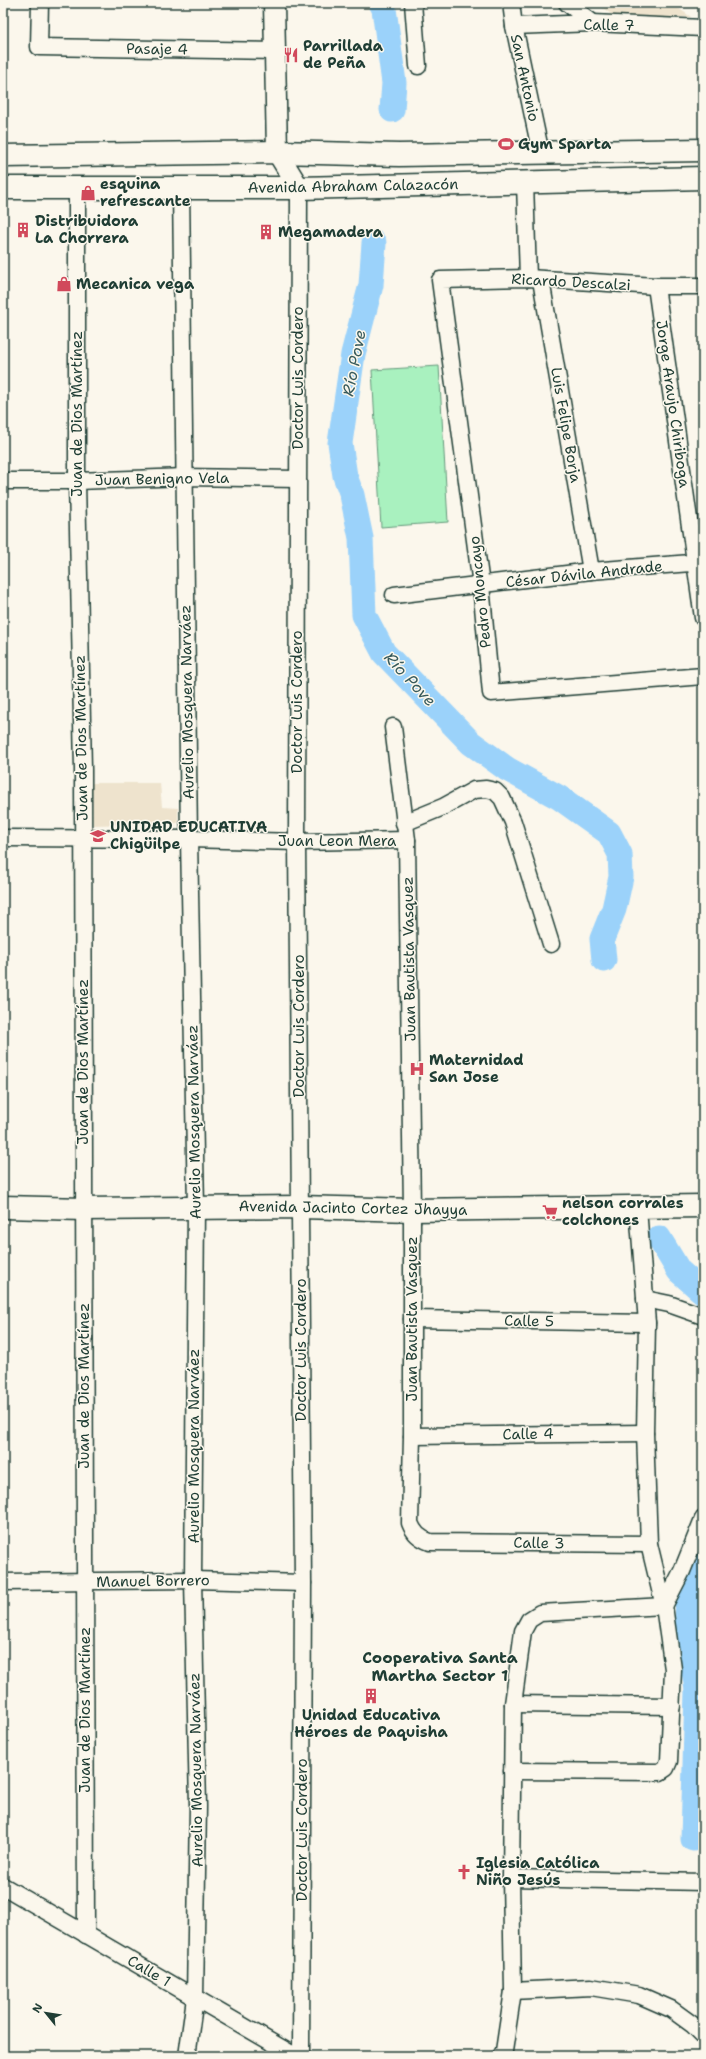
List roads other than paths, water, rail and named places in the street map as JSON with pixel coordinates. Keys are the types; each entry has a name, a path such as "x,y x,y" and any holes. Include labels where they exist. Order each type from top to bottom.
{"main road":[{"name":"Avenida Abraham Calazacón","path":"3,156 277,152 399,155 541,154 703,150"},
{"name":"Avenida Abraham Calazacón","path":"3,188 299,188 703,178"},
{"name":"Avenida Jacinto Cortez Jhayya","path":"3,1207 84,1209 300,1207 412,1210 703,1206"}],"street":[{"name":"Pasaje 4","path":"40,3 39,48 275,51"},
{"path":"274,3 277,152 299,188"},
{"path":"413,3 418,66"},
{"name":"San Antonio","path":"511,3 514,26 541,154"},
{"path":"566,3 593,23"},
{"name":"Calle 7","path":"514,26 593,23 703,28"},
{"name":"Luis Felipe Borja","path":"525,182 534,279 591,571"},
{"name":"Aurelio Mosquera Narváez","path":"181,187 189,839 196,1207 193,1580 198,1806 195,1998 187,2056"},
{"name":"Juan de Dios Martínez","path":"77,188 77,481 83,769 86,1935"},
{"name":"Doctor Luis Cordero","path":"299,188 297,842 303,1583 301,2056"},
{"name":"Ricardo Descalzi","path":"440,280 534,279 656,286 703,286"},
{"name":"Pedro Moncayo","path":"440,280 481,585 491,693 703,676"},
{"name":"Jorge Araujo Chiriboga","path":"656,286 699,562 703,618"},
{"name":"Juan Benigno Vela","path":"3,481 77,481 185,477 297,480"},
{"name":"César Dávila Andrade","path":"394,596 591,571 699,562"},
{"name":"Juan Bautista Vasquez","path":"393,727 407,840 412,1210 412,1436 410,1523 413,1531 420,1538 430,1542"},
{"path":"404,824 443,807 474,790 486,789 495,791 502,798 513,822 551,944"},
{"name":"Juan Leon Mera","path":"3,838 82,840 189,839 297,842 407,840"},
{"path":"512,1771 660,1772 666,1768 669,1761 673,1669 664,1606 649,1544 645,1433 647,1323 643,1207"},
{"path":"645,1299 669,1304 703,1316"},
{"name":"Calle 5","path":"412,1319 647,1323"},
{"name":"Calle 4","path":"412,1436 645,1433"},
{"path":"664,1606 682,1571 703,1519"},
{"name":"Calle 3","path":"430,1542 649,1544"},
{"name":"Manuel Borrero","path":"3,1582 193,1580 303,1583"},
{"path":"506,2054 513,1991 511,1878 513,1704 522,1631 529,1620 540,1613 664,1606"},
{"path":"513,1704 672,1706"},
{"path":"511,1878 703,1882"},
{"name":"Calle 1","path":"3,1886 295,2056"},
{"path":"513,1991 591,1987 639,1995 670,2008 693,2025 703,2035"}],"waterway":[{"name":"Río Pove","path":"381,3 384,9 394,83 392,110"},
{"name":"Río Pove","path":"374,243 371,285 353,354 340,443 345,476 352,495 361,538 364,615 384,653 471,743 507,769 560,798 609,833 620,854 621,877 614,909 602,939 604,960"},
{"name":"Río Pove","path":"659,1238 679,1271 703,1292"},
{"name":"Río Pove","path":"693,1839 697,1690 688,1633 687,1589 703,1547"}],"place":[{"name":"Parrillada de Peña","path":"291,55"},
{"name":"Gym Sparta","path":"506,144"},
{"name":"esquina refrescante","path":"88,193"},
{"name":"Distribuidora La Chorrera","path":"23,230"},
{"name":"Megamadera","path":"266,232"},
{"name":"Mecanica vega","path":"64,284"},
{"name":"UNIDAD EDUCATIVA Chigüilpe","path":"98,836"},
{"name":"Maternidad San Jose","path":"417,1069"},
{"name":"nelson corrales colchones","path":"550,1212"},
{"name":"Unidad Educativa Héroes de Paquisha","path":"371,1696"},
{"name":"Iglesia Católica Niño Jesús","path":"464,1872"}],"district":[{"name":"Cooperativa Santa Martha Sector 1","path":"440,1666"}]}
